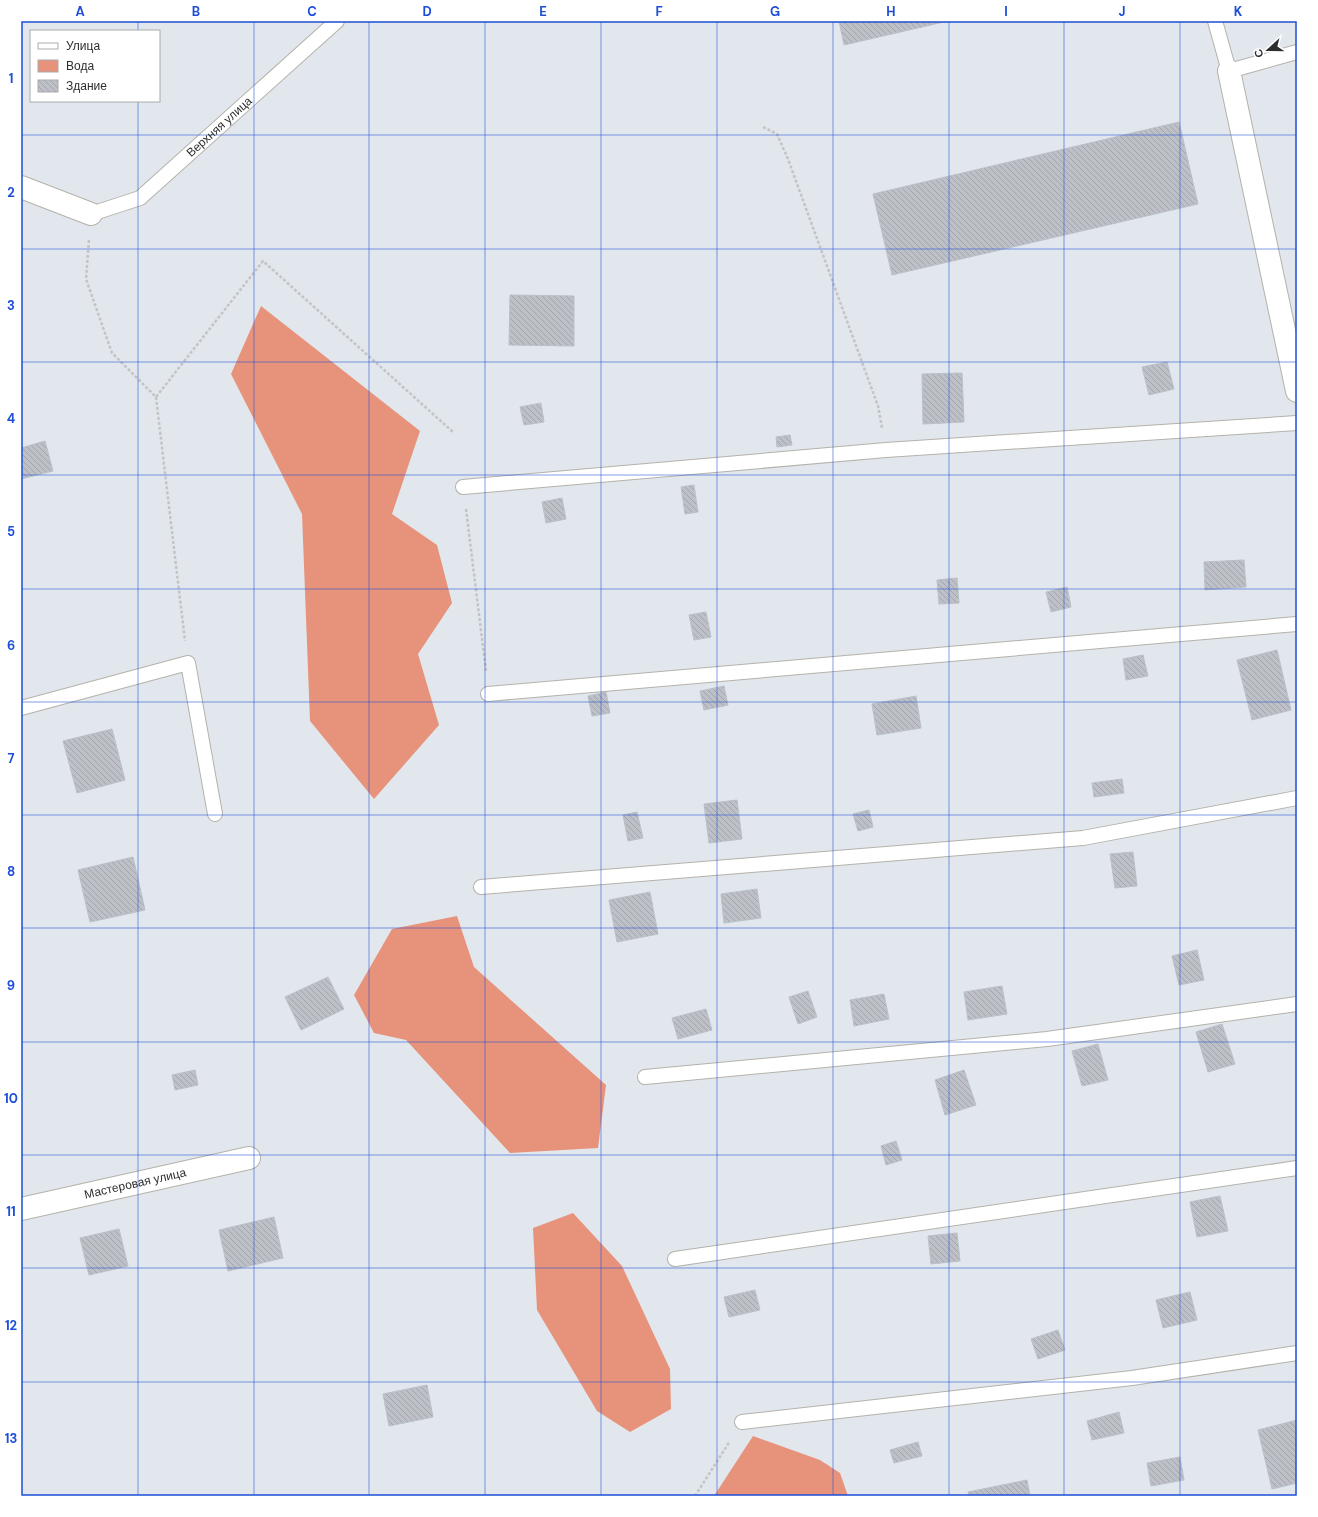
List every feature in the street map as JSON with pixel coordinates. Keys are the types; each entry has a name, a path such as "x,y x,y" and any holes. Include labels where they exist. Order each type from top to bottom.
{"street":[{"path":"1229,71 1297,391"},
{"path":"21,186 91,214"},
{"name":"Мастеровая улица","path":"21,1209 249,1158"}],"lane":[{"name":"Верхняя улица","path":"91,214 140,198 337,21"},
{"path":"1215,21 1229,71 1297,52"},
{"path":"463,487 886,450 1297,423"},
{"path":"488,694 1297,624"},
{"path":"21,708 188,663 215,814"},
{"path":"481,887 1083,838 1297,798"},
{"path":"645,1077 1047,1039 1297,1004"},
{"path":"675,1259 1297,1168"},
{"path":"742,1422 1132,1378 1297,1353"}],"path":[{"path":"763,127 777,134 788,159 878,406 886,450"},
{"path":"91,214 86,279 112,353 156,397 188,663"},
{"path":"156,397 263,261 453,432"},
{"path":"463,487 488,694"},
{"path":"695,1496 742,1422"}],"water":[{"path":"261,306 420,431 392,514 437,545 452,603 418,654 439,725 374,799 310,721 302,514 231,374"},
{"path":"457,916 474,967 606,1085 598,1148 510,1153 406,1040 374,1033 354,995 392,929"},
{"path":"573,1213 622,1266 670,1369 671,1409 630,1432 597,1411 537,1310 533,1228"},
{"path":"753,1436 820,1460 840,1473 848,1496 714,1496"}],"building":[{"path":"839,21 948,21 844,45"},
{"path":"1179,122 1198,204 892,275 873,194"},
{"path":"510,295 574,296 574,346 509,345"},
{"path":"1167,362 1174,389 1149,395 1142,367"},
{"path":"962,373 964,422 923,424 922,374"},
{"path":"541,403 544,422 524,425 520,407"},
{"path":"790,435 792,445 777,447 776,437"},
{"path":"45,441 53,471 21,479 21,448"},
{"path":"694,485 698,512 685,514 681,487"},
{"path":"562,498 566,519 546,523 542,502"},
{"path":"1244,560 1246,587 1205,590 1204,562"},
{"path":"957,578 959,603 939,604 937,580"},
{"path":"1067,587 1071,607 1051,612 1046,592"},
{"path":"706,612 711,637 694,640 689,615"},
{"path":"1277,650 1291,710 1252,720 1237,660"},
{"path":"1143,655 1148,676 1126,680 1123,659"},
{"path":"724,686 728,705 704,710 700,691"},
{"path":"606,692 610,713 592,716 588,696"},
{"path":"916,696 921,728 877,735 872,704"},
{"path":"112,729 125,780 77,793 63,741"},
{"path":"1122,779 1124,793 1094,797 1092,783"},
{"path":"737,800 742,839 709,843 704,804"},
{"path":"869,810 873,827 858,831 853,814"},
{"path":"637,812 643,838 628,841 623,815"},
{"path":"1133,852 1137,886 1115,888 1110,854"},
{"path":"133,857 145,910 90,922 78,870"},
{"path":"757,889 761,918 724,923 721,894"},
{"path":"650,892 658,934 617,942 609,900"},
{"path":"1197,950 1204,980 1179,985 1172,956"},
{"path":"328,977 344,1009 301,1030 285,997"},
{"path":"1002,986 1007,1014 968,1020 964,992"},
{"path":"808,991 817,1017 798,1024 789,997"},
{"path":"884,994 889,1019 854,1026 850,1000"},
{"path":"706,1009 712,1030 678,1039 672,1018"},
{"path":"1222,1024 1235,1064 1208,1072 1196,1032"},
{"path":"1098,1044 1108,1080 1082,1086 1072,1051"},
{"path":"195,1070 198,1085 175,1090 172,1075"},
{"path":"964,1070 976,1105 945,1115 935,1080"},
{"path":"896,1141 902,1160 886,1165 881,1146"},
{"path":"1220,1196 1228,1231 1197,1237 1190,1202"},
{"path":"274,1217 283,1258 228,1271 219,1230"},
{"path":"119,1229 128,1266 89,1275 80,1238"},
{"path":"957,1233 960,1261 931,1264 928,1236"},
{"path":"755,1290 760,1310 729,1317 724,1297"},
{"path":"1190,1292 1197,1320 1163,1328 1156,1300"},
{"path":"1058,1330 1065,1350 1038,1359 1031,1339"},
{"path":"427,1385 433,1417 389,1426 383,1394"},
{"path":"1119,1412 1124,1433 1092,1440 1087,1421"},
{"path":"1297,1420 1297,1483 1272,1489 1258,1430"},
{"path":"918,1442 922,1456 894,1463 890,1450"},
{"path":"1180,1457 1184,1480 1151,1486 1147,1463"},
{"path":"1027,1480 1030,1496 969,1496 968,1492"}]}
